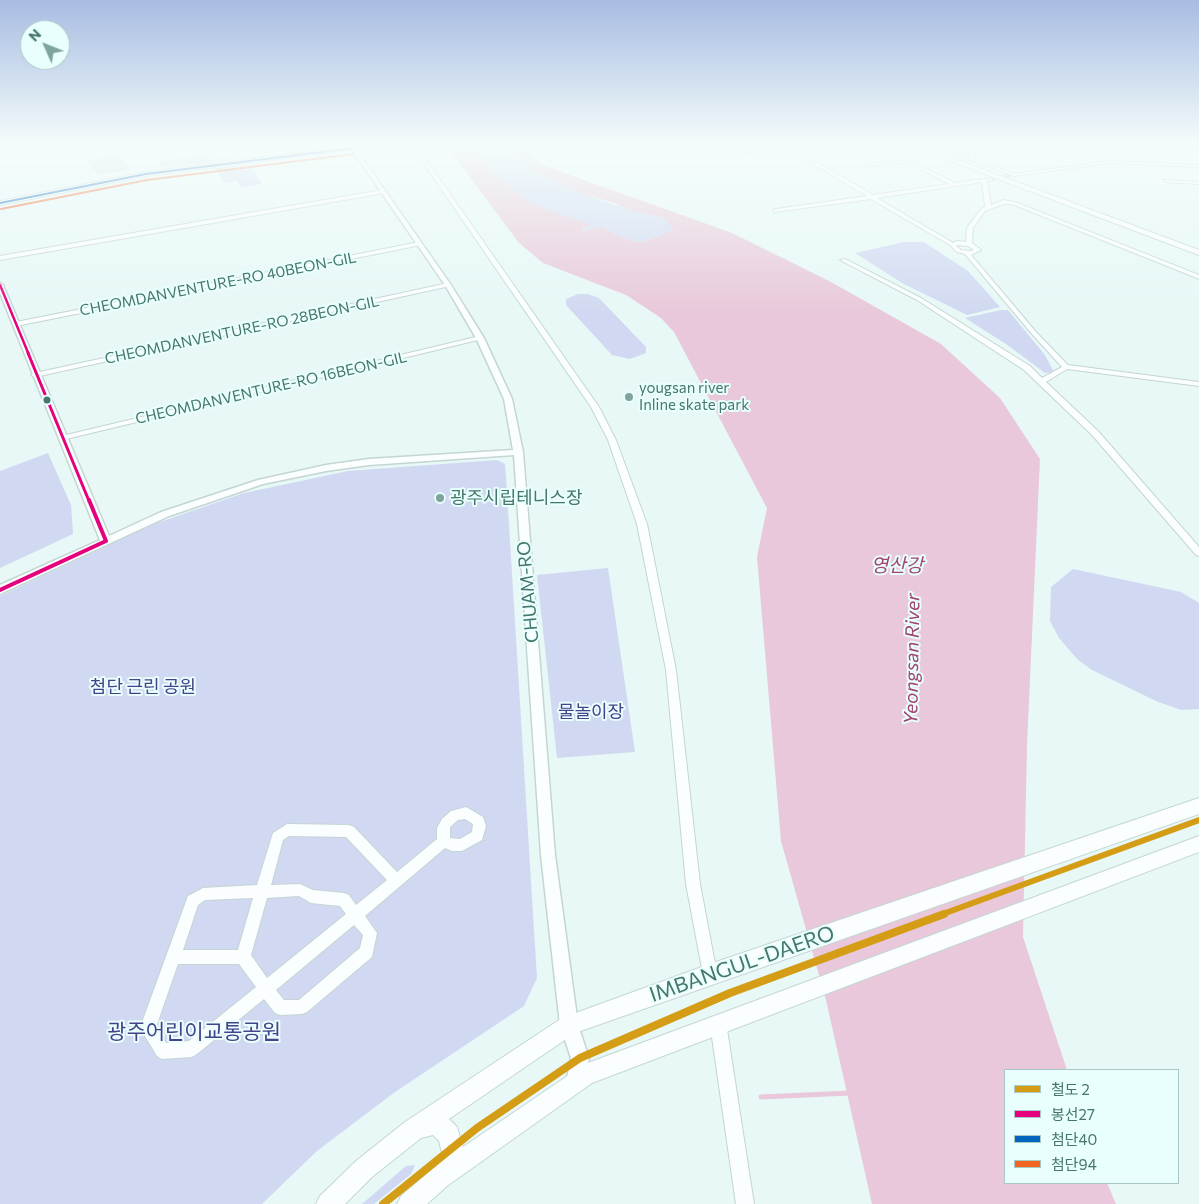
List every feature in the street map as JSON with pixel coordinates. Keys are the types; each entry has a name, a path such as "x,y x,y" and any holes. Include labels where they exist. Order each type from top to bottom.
{"main road":[{"path":"0,203 14,200"},
{"path":"1061,200 1199,253"},
{"path":"1067,200 1199,248"},
{"name":"IMBANGUL-DAERO","path":"328,1204 364,1169 413,1130 569,1025 1199,806"},
{"path":"439,1178 585,1075 1199,844"},
{"path":"408,1204 446,1172 451,1163 453,1153 449,1135 436,1124 420,1126 413,1130"}],"street":[{"path":"0,258 335,200"},
{"name":"CHUAM-RO","path":"388,200 448,285 480,338 508,399 518,452 546,843 569,1025 580,1058 575,1083"},
{"path":"451,200 595,407 612,440 642,524 672,670 693,884 718,972"},
{"path":"776,211 849,200"},
{"path":"876,200 953,245 956,250 967,252 978,250 970,244 953,245"},
{"path":"988,200 988,208"},
{"path":"970,244 970,228 983,210 1004,202 1013,203 1199,277"},
{"name":"CHEOMDANVENTURE-RO 40BEON-GIL","path":"16,324 420,244"},
{"path":"967,252 1034,334 1066,367 1199,384"},
{"path":"843,260 893,284 955,320 1027,368 1043,381 1096,433 1199,553"},
{"path":"0,285 106,541"},
{"name":"CHEOMDANVENTURE-RO 28BEON-GIL","path":"36,374 448,285"},
{"name":"CHEOMDANVENTURE-RO 16BEON-GIL","path":"62,438 480,338"},
{"path":"1043,381 1066,367"},
{"path":"0,590 189,505 269,480 326,468 369,462 518,452"},
{"path":"243,957 278,837 287,830 349,832 396,880"},
{"path":"243,957 266,988 280,1008 302,1007 367,952 370,933 355,915 344,900 311,896 300,890 203,894 193,901 148,1028 162,1051 192,1049 266,988 355,915 396,880 444,841"},
{"path":"173,957 243,957"},
{"path":"718,1024 746,1204"}],"green space":[{"path":"527,200 601,200 636,212 664,218 673,228 672,231 642,242 632,241 600,227 583,231 582,229 590,225 532,204"},
{"path":"904,242 924,242 968,271 1000,307 967,315 902,283 855,253"},
{"path":"578,294 588,294 599,298 646,347 646,353 630,359 612,355 566,305 566,299"},
{"path":"1008,310 1045,355 1054,372 1045,373 1006,344 965,318"},
{"path":"48,453 71,505 73,534 0,568 0,471"},
{"path":"497,460 505,464 537,978 524,1006 395,1092 317,1151 262,1204 0,1204 0,596 154,524 244,493 348,471"},
{"name":"물놀이장","path":"608,568 635,752 557,758 537,575"},
{"path":"1073,569 1181,592 1199,603 1199,709 1181,710 1156,701 1092,670 1078,660 1059,638 1050,621 1051,587"},
{"path":"415,1165 411,1174 374,1204 362,1204 406,1166"}],"water":[{"name":"영산강","path":"487,200 527,200 532,204 591,225 582,229 583,231 600,227 632,241 642,242 673,229 664,218 628,210 604,200 640,200 732,233 831,282 941,344 1000,398 1040,459 1027,745 1023,937 1067,1069 1004,1069 1004,1184 1107,1184 1116,1204 872,1204 826,1000 781,841 757,557 767,508 674,332 661,318 626,295 543,263 519,243"}],"waterway":[{"path":"761,1097 850,1093"}],"rail line":[{"name":"2","path":"383,1204 477,1128 580,1058 730,993 1199,820"}],"transit line":[{"name":"첨단40","path":"0,203 14,200"},
{"name":"첨단94","path":"1,209 45,200"},
{"name":"봉선27","path":"0,285 106,541"},
{"name":"봉선27","path":"0,590 106,541"}],"place":[{"name":"yougsan river Inline skate park","path":"629,397"},
{"name":"광주시립테니스장","path":"440,498"}],"water label":[{"name":"Yeongsan River","path":"912,659"}],"park label":[{"name":"첨단 근린 공원","path":"143,687"},
{"name":"광주어린이교통공원","path":"194,1032"}]}
